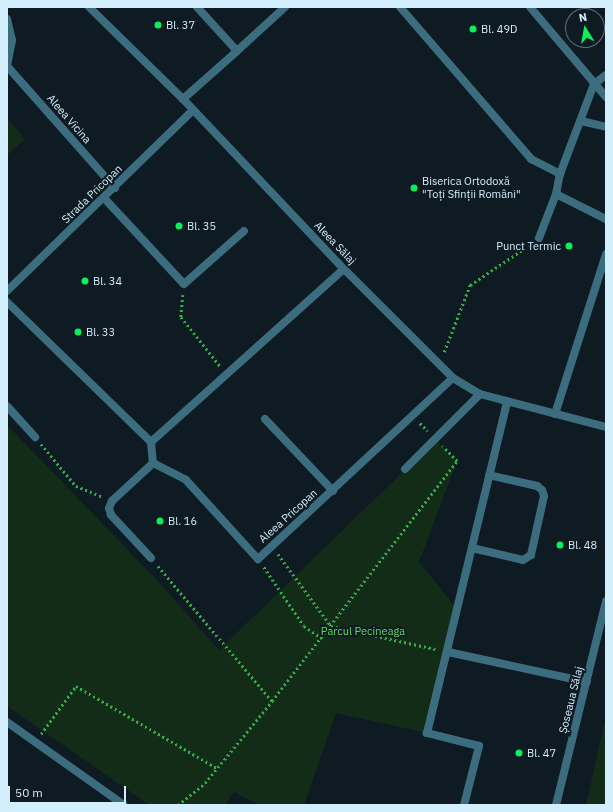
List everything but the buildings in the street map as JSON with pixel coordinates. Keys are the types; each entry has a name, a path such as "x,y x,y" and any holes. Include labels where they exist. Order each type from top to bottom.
{"street":[{"name":"Aleea Sălaj","path":"89,7 183,99 192,111 344,269 439,366 453,378 480,394 606,427"},
{"path":"197,7 237,51"},
{"path":"183,99 285,7"},
{"path":"400,7 531,159 560,174"},
{"path":"530,7 606,97"},
{"name":"Aleea Vicina","path":"7,19 12,40 7,66 115,188"},
{"path":"539,238 556,194 560,174 571,139 581,121 594,84 606,75"},
{"name":"Strada Pricopan","path":"7,291 115,188 192,111"},
{"path":"581,121 606,127"},
{"path":"556,194 606,219"},
{"path":"104,198 184,284 244,231"},
{"path":"555,414 606,254"},
{"path":"151,442 226,373 344,269"},
{"path":"7,302 151,442 153,463 112,501 109,508 111,515 151,558"},
{"name":"Aleea Pricopan","path":"153,463 186,480 258,558 333,491 453,378"},
{"path":"405,469 436,440 480,394"},
{"path":"464,805 479,746 427,733 448,652 507,402"},
{"path":"7,406 35,437"},
{"path":"265,419 333,491"},
{"path":"472,548 523,560 530,555 544,496 542,490 537,486 489,475"},
{"name":"Șoseaua Sălaj","path":"556,805 604,615 606,601"},
{"path":"448,652 587,682"},
{"path":"7,722 124,805"}],"path":[{"path":"439,366 470,285 539,238"},
{"path":"184,284 182,317 226,373"},
{"path":"178,805 205,783 272,701 457,461 413,416"},
{"path":"35,437 76,486 112,501"},
{"path":"272,546 331,626 448,652"},
{"path":"151,558 272,701"},
{"path":"258,558 304,626 322,638"},
{"path":"35,743 76,686 217,768"}],"green space":[{"path":"7,118 25,139 7,155"},
{"name":"Parcul Pecineaga","path":"7,425 157,580 219,650 436,440 457,461 419,562 458,610 427,733 336,713 304,805 259,805 234,792 225,805 149,805 7,706"},
{"path":"606,716 606,805 586,805"}],"place":[{"name":"Bl. 37","path":"158,25"},
{"name":"Bl. 49D","path":"473,29"},
{"name":"Biserica Ortodoxă \"Toți Sfinții Români\"","path":"414,188"},
{"name":"Bl. 35","path":"179,226"},
{"name":"Punct Termic","path":"569,246"},
{"name":"Bl. 34","path":"85,281"},
{"name":"Bl. 33","path":"78,332"},
{"name":"Bl. 16","path":"160,521"},
{"name":"Bl. 48","path":"560,545"},
{"name":"Bl. 47","path":"519,753"}]}
